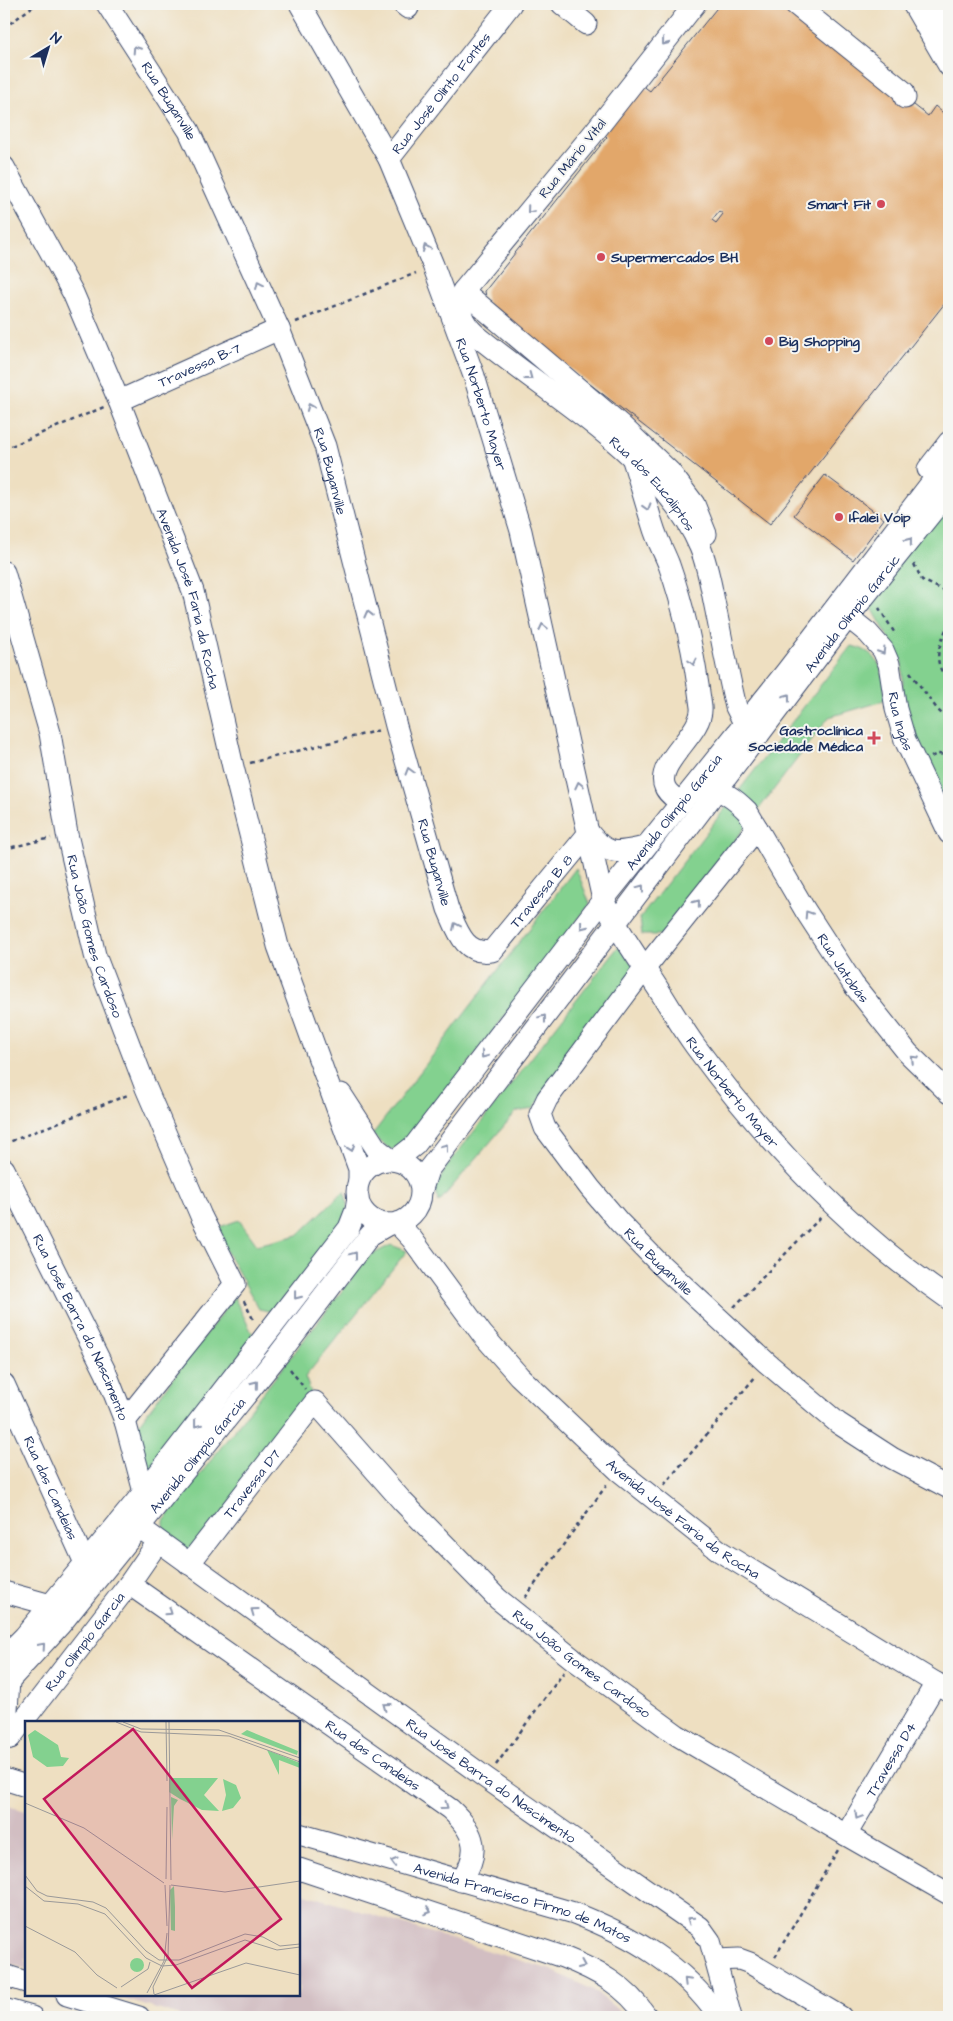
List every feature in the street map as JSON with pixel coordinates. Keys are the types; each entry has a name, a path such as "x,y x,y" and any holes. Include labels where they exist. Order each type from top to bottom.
{"street":[{"name":"Rua Buganville","path":"107,4 189,130 279,329 325,446 396,726 448,909 461,936 472,950 483,953 492,951"},
{"name":"Rua José Olinto Fontes","path":"389,159 511,4"},
{"path":"562,4 586,24"},
{"name":"Rua Mário Vital","path":"463,290 605,125 695,4"},
{"path":"795,4 903,91 905,98"},
{"path":"913,4 949,66"},
{"path":"934,4 949,29"},
{"name":"Rua Norberto Mayer","path":"302,5 389,159 437,274 474,376 521,531 604,900 615,923 695,1046 740,1103 797,1168 856,1226 949,1299"},
{"name":"Avenida José Faria da Rocha","path":"4,167 73,293 119,401 193,591 232,767 278,946 359,1169 358,1188"},
{"path":"437,274 448,288 463,290 621,425 670,472 694,504 717,558 746,704 949,442"},
{"name":"Rua dos Eucaliptos","path":"463,290 459,309 469,330 605,435 668,495 687,521 700,548 708,574 736,707 751,730"},
{"name":"Travessa B-7","path":"119,401 279,329"},
{"path":"474,376 478,356 482,351 490,347"},
{"path":"633,460 653,528 669,565 685,620 698,685 701,710 699,721 672,761 663,779 665,788 681,803"},
{"name":"Avenida Olímpio Garcia","path":"421,1195 428,1170 615,923 707,786 751,730 786,672 949,460"},
{"name":"Avenida Olímpio Garcic","path":"751,730 947,497"},
{"name":"Rua João Gomes Cardoso","path":"4,572 50,733 67,834 96,955 146,1088 201,1216 235,1284"},
{"name":"Rua Ingás","path":"848,617 868,632 882,650 889,664 896,709 905,740 949,833"},
{"name":"Avenida Olímpio Garcia","path":"393,1160 415,1145 644,847 681,803 707,786"},
{"name":"Rua Jatobás","path":"707,786 735,799 747,811 805,910 854,984 908,1053 949,1093"},
{"path":"645,968 757,828"},
{"path":"589,833 600,846 611,851 622,852 644,847"},
{"name":"Travessa B 8","path":"492,951 589,833"},
{"name":"Rua Buganville","path":"645,968 547,1099 540,1114 544,1128 619,1222 659,1263 767,1364 838,1423 892,1458 949,1488"},
{"name":"Avenida José Faria da Rocha","path":"317,1053 373,1144 393,1160"},
{"path":"393,1160 406,1164 414,1171 419,1179 421,1195 412,1215 393,1224 378,1222 368,1216 361,1207 358,1188 371,1165 393,1160"},
{"name":"Rua José Barra do Nascimento","path":"4,1169 106,1373 125,1421 144,1492"},
{"name":"Avenida Olímpio Garcia","path":"4,1657 24,1637 144,1492 349,1228 356,1210 358,1188"},
{"name":"Avenida José Faria da Rocha","path":"421,1195 422,1227 456,1299"},
{"name":"Avenida José Faria da Rocha","path":"393,1224 412,1239 482,1334 519,1376 618,1470 652,1499 720,1552 943,1687"},
{"name":"Avenida Olímpio Garcia","path":"6,1684 60,1625 138,1526 279,1354 370,1235 393,1224"},
{"path":"125,1421 235,1284"},
{"name":"Rua das Candeias","path":"4,1384 85,1564"},
{"name":"Rua João Gomes Cardoso","path":"315,1402 403,1502 498,1599 573,1659 677,1735 846,1836 949,1894"},
{"name":"Travessa D7","path":"189,1564 315,1402"},
{"name":"Rua José Barra do Nascimento","path":"138,1526 486,1778 700,1927 710,1942 731,2017"},
{"name":"Rua Olimpio Garcia","path":"27,1721 158,1542"},
{"name":"Rua das Candeias","path":"129,1584 450,1809 463,1821 472,1835 474,1850 471,1866 461,1881"},
{"path":"4,1592 51,1605"},
{"path":"6,1684 7,1710 13,1740"},
{"name":"Travessa D4","path":"846,1836 943,1687"},
{"name":"Rua Olimpio Garcia","path":"13,1740 25,1724"},
{"path":"4,1779 25,1786"},
{"name":"Avenida Francisco Firmo de Matos","path":"300,1834 574,1913 606,1925 633,1939 660,1957 687,1980 719,2017"},
{"path":"300,1869 563,1957 599,1973 624,1990 647,2017"},
{"path":"716,1960 738,1959 750,1963 842,2017"},
{"path":"4,1975 25,1982"},
{"path":"70,1996 137,2017"},
{"path":"4,2009 32,2017"}],"path":[{"path":"4,28 36,4"},
{"path":"279,329 437,274"},
{"path":"4,449 119,401"},
{"path":"910,556 922,580 949,593"},
{"path":"878,607 896,636"},
{"path":"949,622 938,650 940,672 949,681"},
{"path":"908,677 908,670 949,722"},
{"path":"232,767 396,726"},
{"path":"934,765 931,757 937,754 949,755"},
{"path":"4,850 67,834"},
{"path":"4,1144 146,1088"},
{"path":"721,1320 834,1204"},
{"path":"235,1284 264,1339"},
{"path":"279,1354 315,1402"},
{"path":"652,1499 767,1364"},
{"path":"515,1612 618,1470"},
{"path":"486,1778 573,1659"},
{"path":"767,1972 846,1836"}],"shaded area":[{"path":"4,1805 25,1811 25,1969 4,1962"},
{"path":"300,1892 551,1970 593,1990 627,2017 184,2017 113,1996 300,1996"}],"green space":[{"path":"942,508 949,514 949,817 899,704 903,683 902,661 868,601"},
{"path":"851,646 869,653 875,659 884,682 884,701 829,717 663,935 642,935 640,918"},
{"path":"576,868 590,904 411,1139 391,1150 372,1135"},
{"path":"618,947 638,970 533,1109 516,1112 439,1202 435,1189 447,1166"},
{"path":"344,1191 348,1204 343,1226 274,1312 259,1309 214,1229 239,1220 257,1245 298,1235"},
{"path":"391,1245 407,1251 305,1377 312,1395 197,1548 183,1552 164,1536 164,1521 369,1256"},
{"path":"234,1297 254,1337 149,1475 135,1429"}],"building":[{"path":"720,4 786,4 928,116 935,106 949,118 949,298 770,524 487,304 485,291 607,137 603,133 642,85 650,91","holes":["719,211 723,214 716,223 712,220"]},
{"name":"Ifalei Voip","path":"825,475 884,519 853,560 794,515"}],"place":[{"name":"Smart Fit","path":"881,204"},
{"name":"Supermercados BH","path":"601,257"},
{"name":"Big Shopping","path":"769,341"},
{"name":"Ifalei Voip","path":"839,517"},
{"name":"Gastroclínica Sociedade Médica","path":"874,738"}]}
